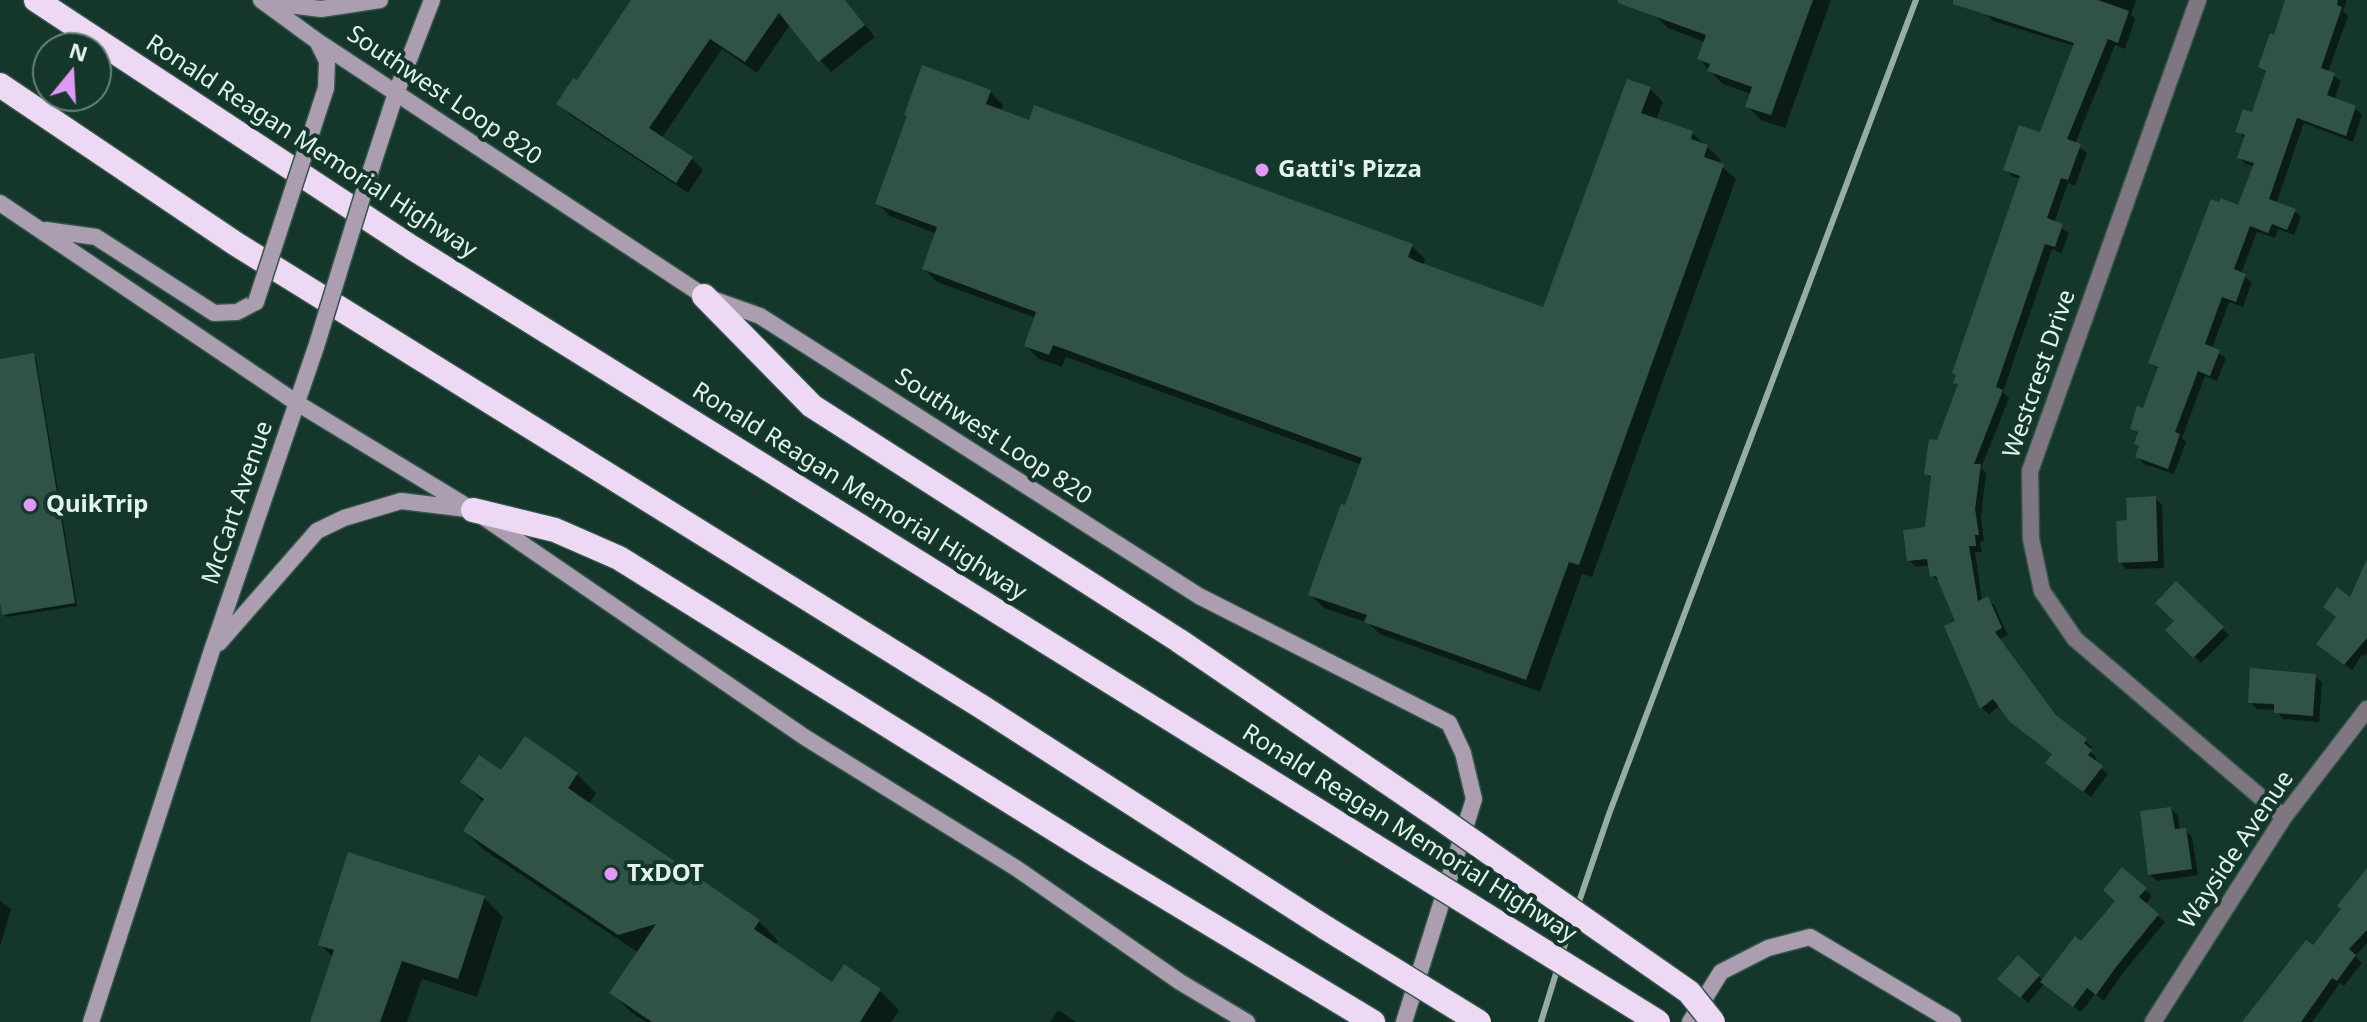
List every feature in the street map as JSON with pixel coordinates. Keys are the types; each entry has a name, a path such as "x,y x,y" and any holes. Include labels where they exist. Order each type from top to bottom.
{"highway":[{"name":"Ronald Reagan Memorial Highway","path":"36,0 411,247 1658,1022"},
{"path":"0,85 236,244 995,715 1326,928 1479,1022"},
{"path":"704,296 812,406 1178,640 1431,812 1689,992 1713,1022"},
{"path":"473,510 555,530 619,558 1086,849 1373,1022"}],"main road":[{"path":"263,1 321,9 380,0"},
{"name":"McCart Avenue","path":"91,1022 212,650 316,347 396,93 432,0"},
{"name":"Southwest Loop 820","path":"263,1 317,41 704,296 760,316 1199,596 1449,723 1463,753 1474,799 1404,1022"},
{"path":"40,229 96,237 214,313 237,312 256,302 326,88 327,61 317,41"},
{"path":"0,203 297,403 473,510 806,738 1016,868 1180,982 1247,1022"},
{"path":"212,650 317,531 344,518 401,501 473,510"},
{"path":"1690,1022 1721,972 1768,948 1810,937 1953,1022"}],"street":[{"name":"Westcrest Drive","path":"2198,0 2030,471 2031,539 2042,591 2075,639 2284,817"},
{"name":"Wayside Avenue","path":"2153,1022 2284,817 2367,709"}],"building":[{"path":"631,0 845,0 865,25 818,62 779,13 745,62 710,39 649,128 693,157 676,183 556,104 573,78 577,80"},
{"path":"1618,0 1813,0 1771,115 1745,107 1752,87 1707,71 1710,64 1697,59 1706,35 1618,3"},
{"path":"1953,0 2098,0 2129,11 2118,43 2108,39 2067,139 2081,144 2068,180 2061,178 2047,218 2063,224 2055,247 2045,244 1996,387 2003,390 1974,464 1981,464 1975,509 1979,535 1975,535 1976,546 1969,546 1978,601 1988,596 2002,628 1995,632 2056,715 2087,739 2084,743 2092,750 2088,755 2103,766 2083,792 2045,763 2052,754 2010,722 1993,699 1980,709 1944,626 1955,621 1936,576 1930,577 1927,559 1907,561 1903,530 1925,527 1931,476 1924,474 1929,439 1937,440 1958,384 1953,383 1956,375 1952,373 2020,176 2003,170 2019,125 2040,132 2074,43 1953,4"},
{"path":"2285,0 2338,0 2337,5 2342,7 2321,68 2335,73 2327,95 2356,106 2346,136 2297,118 2269,199 2296,209 2287,230 2272,224 2268,233 2250,226 2234,269 2246,274 2236,302 2222,297 2205,344 2220,350 2210,376 2198,371 2175,432 2180,434 2168,469 2135,457 2139,446 2134,444 2138,432 2130,429 2137,406 2143,408 2158,367 2148,363 2211,199 2219,202 2221,198 2238,205 2254,163 2237,158 2245,135 2235,132 2243,109 2252,112 2266,71 2258,67 2270,33 2274,35"},
{"path":"922,65 991,90 986,104 1029,120 1034,105 1413,244 1408,257 1416,261 1543,307 1627,79 1651,87 1641,113 1693,131 1691,139 1708,145 1704,157 1724,164 1579,565 1569,562 1526,680 1364,622 1367,615 1308,595 1341,504 1345,505 1362,458 1053,345 1049,355 1024,346 1036,312 922,269 937,227 875,204"},
{"name":"QuikTrip","path":"34,353 75,603 2,615 0,359"},
{"path":"2156,496 2158,561 2118,563 2116,521 2127,520 2126,498"},
{"path":"2367,559 2367,638 2344,665 2316,644 2336,617 2323,607 2337,587 2350,597"},
{"path":"2176,581 2224,627 2193,658 2165,630 2174,621 2155,603"},
{"path":"2250,668 2316,674 2313,716 2274,713 2274,704 2248,703"},
{"name":"TxDOT","path":"525,736 578,773 568,788 760,920 754,929 832,982 844,964 881,989 860,1022 652,1022 609,993 656,924 618,935 463,831 484,799 460,782 479,755 501,770"},
{"path":"2171,807 2175,829 2186,828 2192,869 2148,875 2140,811"},
{"path":"348,852 485,896 458,979 402,961 380,1022 310,1022 334,950 318,945"},
{"path":"2122,867 2147,888 2139,897 2159,914 2096,995 2087,988 2073,1007 2040,982 2075,936 2081,941 2115,901 2103,890"},
{"path":"2367,868 2367,930 2349,949 2356,955 2337,981 2332,978 2301,1022 2242,1022 2306,940 2313,945 2341,909 2337,906"},
{"path":"2018,955 2040,975 2020,998 1997,979"}],"railway":[{"path":"1541,1022 1609,814 1916,0"}],"place":[{"name":"Gatti's Pizza","path":"1262,170"},
{"name":"QuikTrip","path":"30,505"},
{"name":"TxDOT","path":"611,874"}]}
